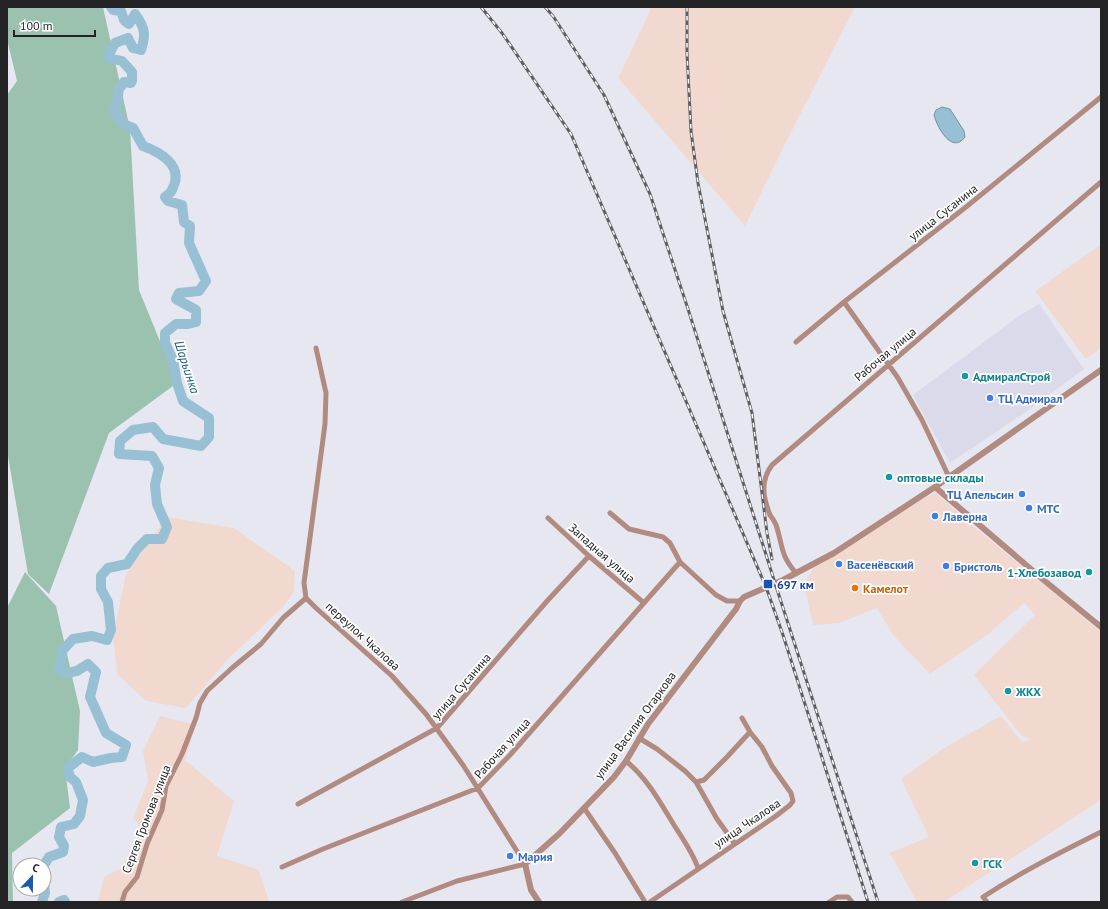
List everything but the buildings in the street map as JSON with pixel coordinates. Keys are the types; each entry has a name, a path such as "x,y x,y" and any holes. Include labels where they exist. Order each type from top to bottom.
{"street":[{"name":"улица Сусанина","path":"796,342 844,302 966,208 1101,97"},
{"name":"Рабочая улица","path":"796,573 785,559 777,527 770,513 764,492 764,481 766,474 772,465 1101,182"},
{"path":"844,302 889,364 922,420 949,477"},
{"path":"306,598 304,583 322,456 326,408 325,387 316,348"},
{"name":"улица Василия Огаркова","path":"402,902 410,901 457,881 525,864 559,834 614,776 626,761 648,724 736,609 740,601 748,594 784,580 834,554 935,487 1101,370"},
{"path":"935,487 1101,627"},
{"path":"610,513 629,529 663,537 670,543 680,562 722,599 733,602 740,601"},
{"name":"Западная улица","path":"548,518 589,556 644,603"},
{"name":"улица Сусанина","path":"298,804 437,728 548,600 589,556"},
{"name":"Рабочая улица","path":"282,867 330,846 478,788 510,755 680,562"},
{"name":"переулок Чкалова","path":"306,598 392,676 437,728 478,788 487,805 525,864 531,890 539,902"},
{"name":"Сергея Громова улица","path":"122,902 125,892 137,876 162,810 166,786 182,754 196,718 200,703 207,691 261,644 283,618 306,598"},
{"name":"улица Чкалова","path":"650,902 776,816 790,806 793,801 791,793 742,718"},
{"path":"696,782 704,780 750,732"},
{"path":"639,738 657,749 685,771 696,782 717,819 735,844"},
{"path":"626,761 632,766 661,802 686,844 698,868"},
{"path":"584,808 615,853 644,902"},
{"path":"987,902 983,897 999,886 1041,862 1101,832"},
{"path":"829,902 837,896 848,897 852,902"}],"shaded area":[{"path":"652,7 855,7 745,226 618,78"},
{"path":"1100,245 1101,348 1086,359 1035,291"},
{"path":"1039,304 1084,369 1027,411 950,463 913,395 1019,316"},
{"path":"936,493 979,531 1101,632 1101,800 944,902 917,902 890,853 929,837 901,779 944,748 1001,716 1022,742 1032,739 1022,736 974,675 1035,615 1024,603 987,635 930,674 894,636 877,608 839,623 813,625 804,584 814,567 926,497"},
{"path":"167,517 234,528 295,571 294,592 282,608 228,659 186,708 146,701 117,674 113,637 126,574"},
{"path":"160,716 196,725 185,760 234,801 217,856 259,870 269,902 98,902 104,877 122,868 142,829 133,818 148,781 143,751"}],"green space":[{"path":"7,7 103,7 130,129 139,290 177,383 109,433 49,594 28,574 7,450 7,95 17,81 7,39"},
{"path":"25,572 56,606 80,711 78,750 65,768 70,808 12,853 13,902 7,902 7,608"}],"water":[{"path":"942,107 950,109 964,131 965,137 960,142 955,143 950,141 938,126 934,115 936,110"}],"waterway":[{"name":"Шарьинка","path":"49,857 63,852 64,846 59,837 61,827 74,824 80,816 83,800 76,782 70,777 68,768 82,757 93,762 122,757 126,745 106,733 90,697 96,672 88,664 77,671 67,673 59,669 63,650 73,639 92,636 107,640 111,630 108,602 101,589 101,576 108,568 127,564 137,549 147,539 162,539 167,527 157,504 155,485 159,468 152,456 119,454 120,441 133,430 153,427 163,439 201,446 209,437 209,418 183,401 177,383 173,360 165,343 165,333 176,324 196,322 196,310 176,299 179,293 199,291 206,281 189,243 190,226 184,222 182,205 168,201 165,197 172,190 176,178 172,165 168,160 156,152 143,146 133,128 123,124 115,112 119,89 124,82 131,83 132,72 122,61 109,58 109,54 115,43 128,38 133,48 141,50 144,40 144,31 135,14 129,24 124,20 121,11 113,10 111,7"},
{"name":"Шарьинка","path":"42,902 44,897"},
{"name":"Шарьинка","path":"59,902 64,900 65,902"}],"railway":[{"path":"481,7 502,33 571,134 766,587 783,635 868,902"},
{"path":"545,7 553,16 604,95 650,194 878,902"},
{"path":"687,7 687,53 691,131 698,183 723,311 752,413 767,533 772,559"}],"place":[{"name":"АдмиралСтрой","path":"965,376"},
{"name":"ТЦ Адмирал","path":"990,398"},
{"name":"оптовые склады","path":"889,477"},
{"name":"ТЦ Апельсин","path":"1022,494"},
{"name":"МТС","path":"1029,508"},
{"name":"Лаверна","path":"935,516"},
{"name":"Васенёвский","path":"839,564"},
{"name":"Бристоль","path":"946,566"},
{"name":"1-Хлебозавод","path":"1089,572"},
{"name":"697 км","path":"768,584"},
{"name":"Камелот","path":"855,588"},
{"name":"ЖКХ","path":"1008,691"},
{"name":"Мария","path":"510,856"},
{"name":"ГСК","path":"975,863"}]}
